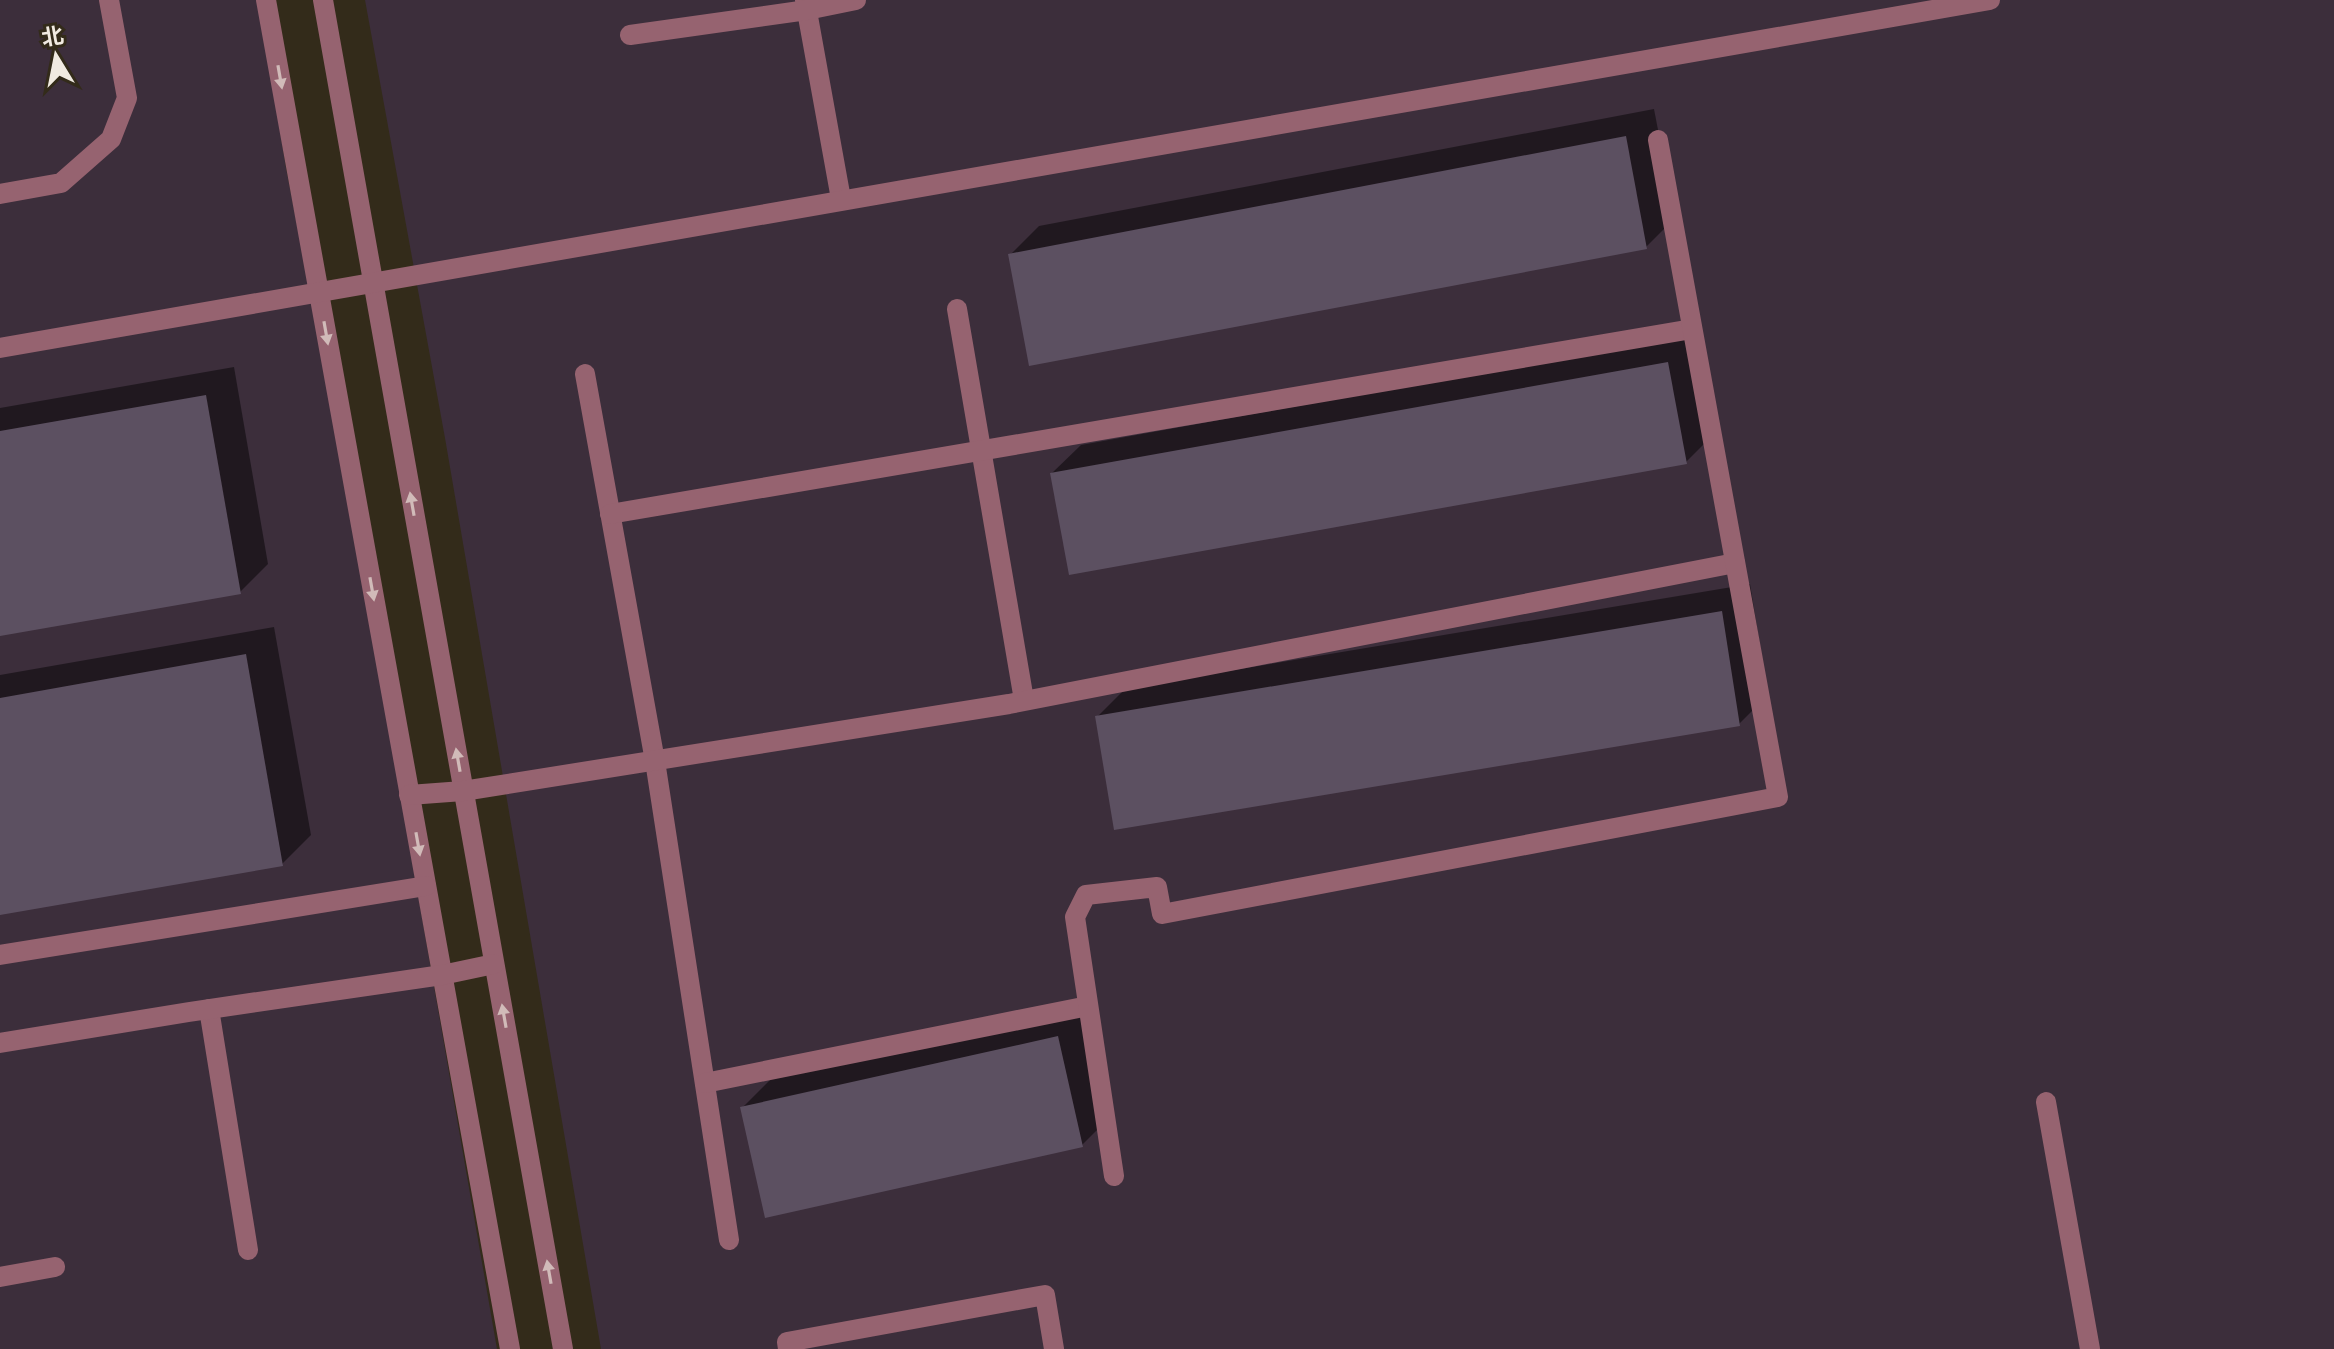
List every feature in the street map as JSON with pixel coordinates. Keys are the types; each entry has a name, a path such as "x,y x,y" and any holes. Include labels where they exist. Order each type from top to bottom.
{"street":[{"path":"0,194 61,183 111,139 127,98 109,0"},
{"path":"266,0 510,1349"},
{"path":"323,0 563,1349"},
{"path":"630,35 806,5 856,0"},
{"path":"0,348 1990,0"},
{"path":"806,5 841,199"},
{"path":"1114,1176 1075,917 1086,895 1157,887 1162,914 1778,797 1658,140"},
{"path":"957,309 1024,700"},
{"path":"610,514 1692,329"},
{"path":"585,374 655,761 729,1240"},
{"path":"409,795 463,791 1024,700 1735,563"},
{"path":"0,955 426,886"},
{"path":"0,1043 442,975 494,964"},
{"path":"705,1083 1088,1006"},
{"path":"209,1009 248,1250"},
{"path":"2046,1102 2090,1349"},
{"path":"0,1277 55,1267"},
{"path":"788,1349 787,1342 1045,1295 1054,1349"}],"shaded area":[{"path":"0,0 259,0 286,168 341,451 497,1349 0,1349"},
{"path":"365,0 2334,0 2334,1349 601,1349 445,438"}],"building":[{"path":"1626,136 1647,249 1029,366 1008,254"},
{"path":"1668,362 1687,464 1069,575 1050,473"},
{"path":"206,395 241,594 0,636 0,431"},
{"path":"1722,611 1740,726 1114,830 1095,716"},
{"path":"246,654 283,866 0,915 0,698"},
{"path":"1058,1036 1083,1147 765,1218 740,1107"}]}
